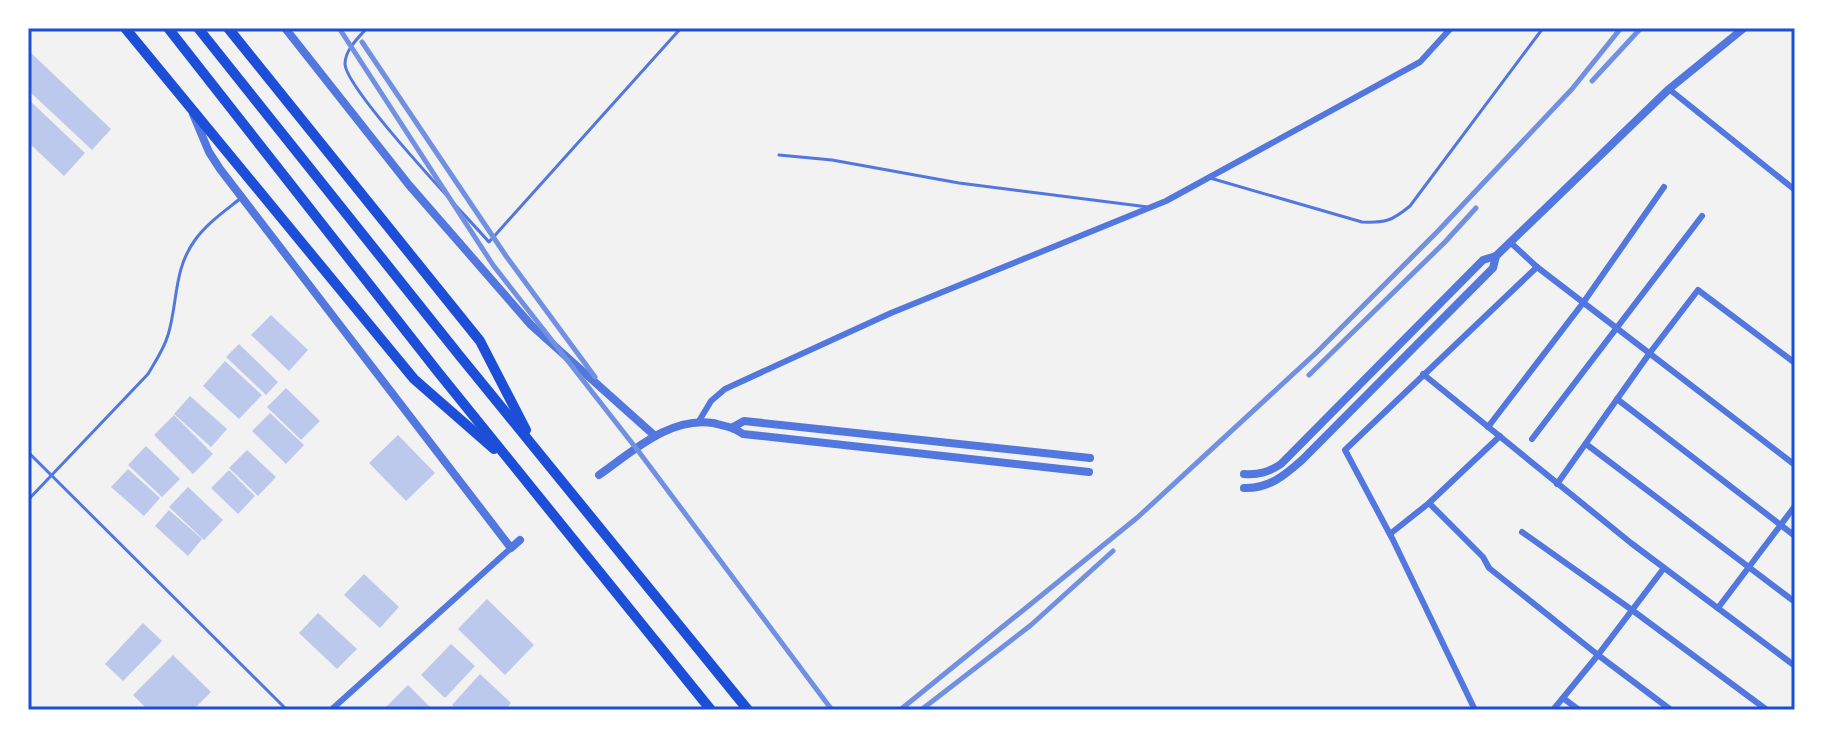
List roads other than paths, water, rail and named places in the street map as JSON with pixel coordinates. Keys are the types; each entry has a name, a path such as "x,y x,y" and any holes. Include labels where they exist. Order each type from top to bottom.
{"main road":[{"path":"125,28 414,379 517,469"},
{"path":"168,28 438,372 711,710"},
{"path":"198,28 748,710"},
{"path":"228,28 480,341 536,450"}],"street":[{"path":"285,28 409,185 531,325 655,436"},
{"path":"699,421 711,401 725,389 891,313 1166,201 1420,62 1451,28"},
{"path":"1244,474 1270,471 1281,464 1483,260 1496,256 1669,89 1744,28"},
{"path":"1669,89 1795,190"},
{"path":"189,106 209,152 511,548"},
{"path":"1488,427 1583,303 1664,187"},
{"path":"1532,439 1702,216"},
{"path":"1510,242 1583,303 1795,465"},
{"path":"1244,488 1277,480 1302,460 1493,268 1496,256"},
{"path":"1475,710 1390,534 1345,450 1537,267"},
{"path":"1557,484 1698,290 1795,363"},
{"path":"1423,374 1664,568 1795,666"},
{"path":"1617,399 1795,536"},
{"path":"599,475 655,436 685,423 699,421 733,427 743,434 1089,472"},
{"path":"733,427 744,421 1090,458"},
{"path":"1390,534 1429,503 1500,436"},
{"path":"1586,444 1795,602"},
{"path":"1429,503 1483,557 1489,568 1671,710"},
{"path":"1718,608 1795,506"},
{"path":"1522,532 1767,710"},
{"path":"331,710 520,540"},
{"path":"1553,710 1664,568"},
{"path":"1563,698 1579,710"}],"lane":[{"path":"367,28 346,56 345,67 351,80 393,135 489,242 681,28"},
{"path":"1443,36 1445,28"},
{"path":"1210,178 1362,222 1382,223 1396,218 1410,206 1543,28"},
{"path":"779,155 832,160 959,183 1152,207"},
{"path":"28,500 148,374 168,335 177,280 194,241 242,196"},
{"path":"28,452 287,710"}],"railway":[{"path":"339,28 493,265 639,452 832,710"},
{"path":"900,710 1138,517 1317,352 1438,231 1572,89 1621,28"},
{"path":"1592,81 1641,28"},
{"path":"362,42 506,256 595,377"},
{"path":"1309,375 1476,208"},
{"path":"921,710 1031,625 1113,551"}]}
